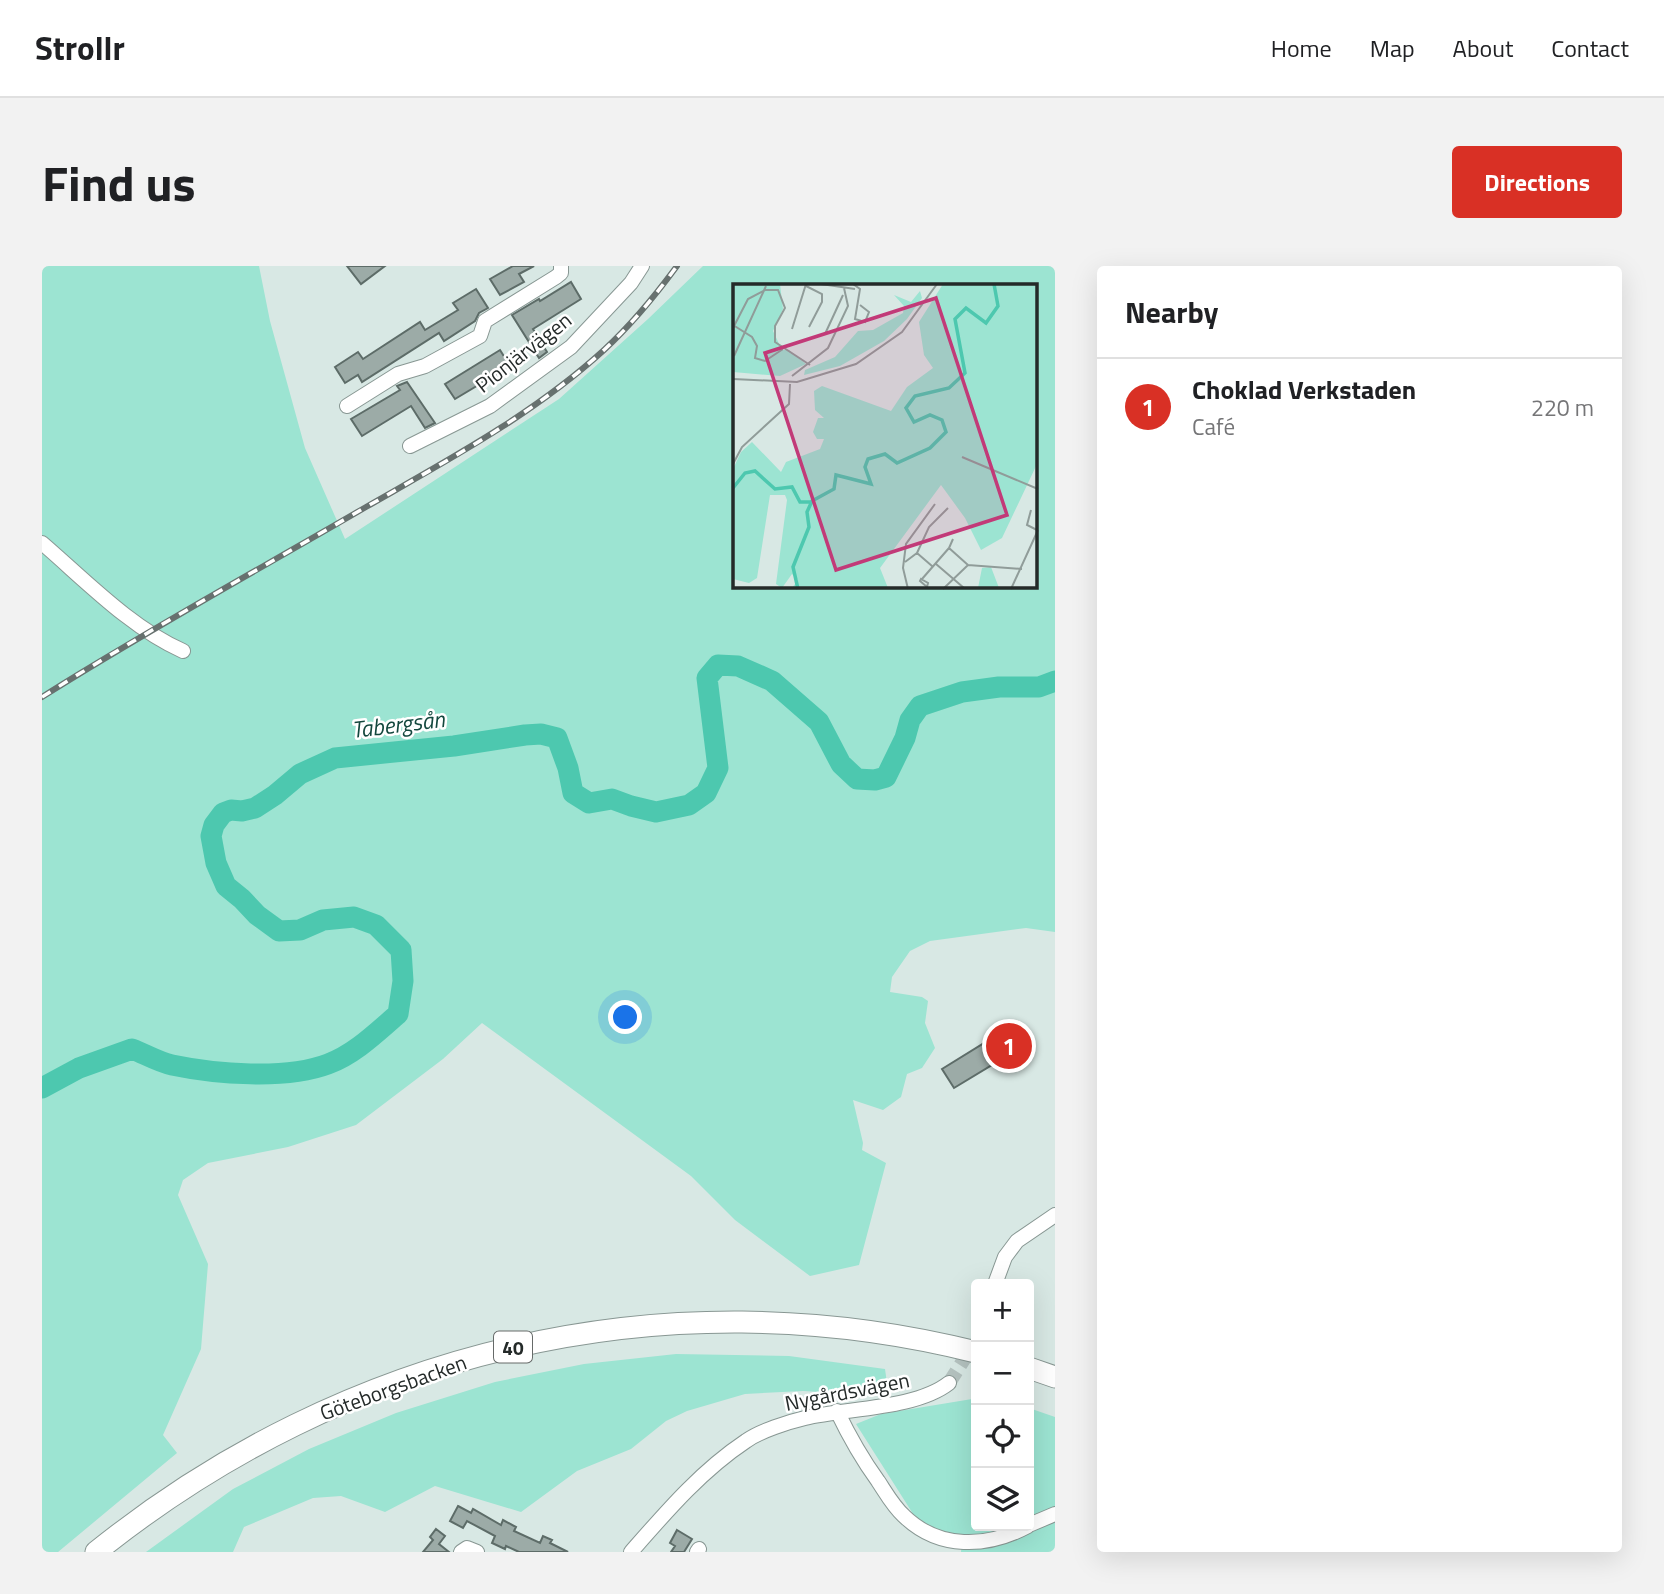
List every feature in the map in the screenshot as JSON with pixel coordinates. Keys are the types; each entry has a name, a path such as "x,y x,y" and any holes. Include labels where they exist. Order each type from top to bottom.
{"highway":[{"name":"Göteborgsbacken","path":"96,1552 182,1488 311,1417 385,1385 436,1367 528,1343 638,1326 773,1323 828,1326 936,1342 971,1344"},
{"name":"Göteborgsbacken","path":"118,1552 191,1499 290,1442 385,1399 523,1358 586,1346 718,1335 773,1336 877,1345 971,1365"},
{"path":"1034,1370 1055,1377"},
{"path":"1034,1383 1055,1390"}],"street":[{"path":"347,406 398,374 425,366 480,336 485,321 556,277 561,273 561,266"},
{"name":"Pionjärvägen","path":"410,446 490,406 571,347 631,283 642,266"},
{"path":"42,543 161,642 183,652"},
{"path":"997,1279 1005,1257 1017,1241 1055,1215"},
{"name":"Nygårdsvägen","path":"631,1552 707,1470 747,1439 802,1418 928,1396 949,1383"},
{"path":"837,1411 849,1438 896,1507 920,1529 953,1547 1012,1535 1019,1531"},
{"path":"1034,1523 1055,1514"},
{"path":"461,1552 467,1548 477,1552"}],"green space":[{"path":"42,266 259,266 270,321 305,448 345,539 559,399 703,266 1055,266 1055,932 1026,928 930,941 910,951 892,977 890,992 922,997 928,1001 925,1023 935,1048 922,1068 907,1074 901,1097 883,1110 853,1100 863,1143 862,1150 886,1163 859,1265 810,1276 735,1220 691,1176 482,1023 443,1059 356,1125 288,1147 208,1163 183,1180 178,1195 208,1264 201,1349 163,1435 177,1453 58,1552 42,1552"},
{"path":"676,1354 789,1356 885,1369 888,1390 871,1395 803,1391 745,1394 687,1411 666,1421 631,1449 577,1471 521,1512 435,1486 385,1512 341,1496 313,1498 244,1527 233,1552 146,1552 233,1489 309,1449 396,1413 495,1382 584,1364"},
{"path":"971,1399 971,1531 1034,1531 1034,1410 1055,1417 1055,1552 961,1552 962,1538 922,1528 856,1424 881,1414"}],"building":[{"path":"347,266 385,266 361,284"},
{"path":"513,266 534,266 519,274 524,282 500,295 490,279"},
{"path":"571,282 581,299 533,329 547,352 539,358 512,315"},
{"path":"476,289 488,308 479,313 475,321 444,341 439,333 362,382 358,375 345,383 335,367 358,352 363,359 420,322 425,330 458,310 453,303"},
{"path":"500,350 510,366 455,399 445,384"},
{"path":"407,382 435,423 425,428 411,406 362,436 351,419 400,390 397,386"},
{"path":"1018,1022 1030,1042 954,1088 942,1069"},
{"path":"458,1506 471,1513 473,1509 501,1525 503,1520 516,1527 514,1531 540,1543 543,1536 552,1540 550,1543 568,1552 519,1552 506,1546 505,1549 492,1543 495,1536 467,1521 463,1528 450,1521"},
{"path":"436,1529 445,1536 439,1544 449,1552 423,1552 433,1540 430,1537"},
{"path":"677,1530 692,1539 684,1552 671,1552 675,1546 670,1543"}],"waterway":[{"name":"Tabergsån","path":"42,1088 79,1068 132,1049 167,1064 209,1071 272,1074 311,1069 347,1055 398,1014 403,981 401,950 376,925 354,917 323,920 300,930 279,931 226,886 216,863 211,836 214,825 223,813 255,808 300,774 335,758 541,734 557,738 568,768 573,793 589,803 612,799 656,812 689,805 706,793 718,768 707,678 718,665 738,666 772,681 819,722 841,764 857,779 875,780 886,777 905,738 910,720 920,706 962,692 999,687 1039,687 1055,681"}],"tunnel":[{"path":"949,1383 971,1348"}],"railway":[{"path":"42,697 163,624 459,454 520,415 604,350 624,331 677,266"}],"place":[{"name":"Choklad Verkstaden","path":"1009,1046"}]}
